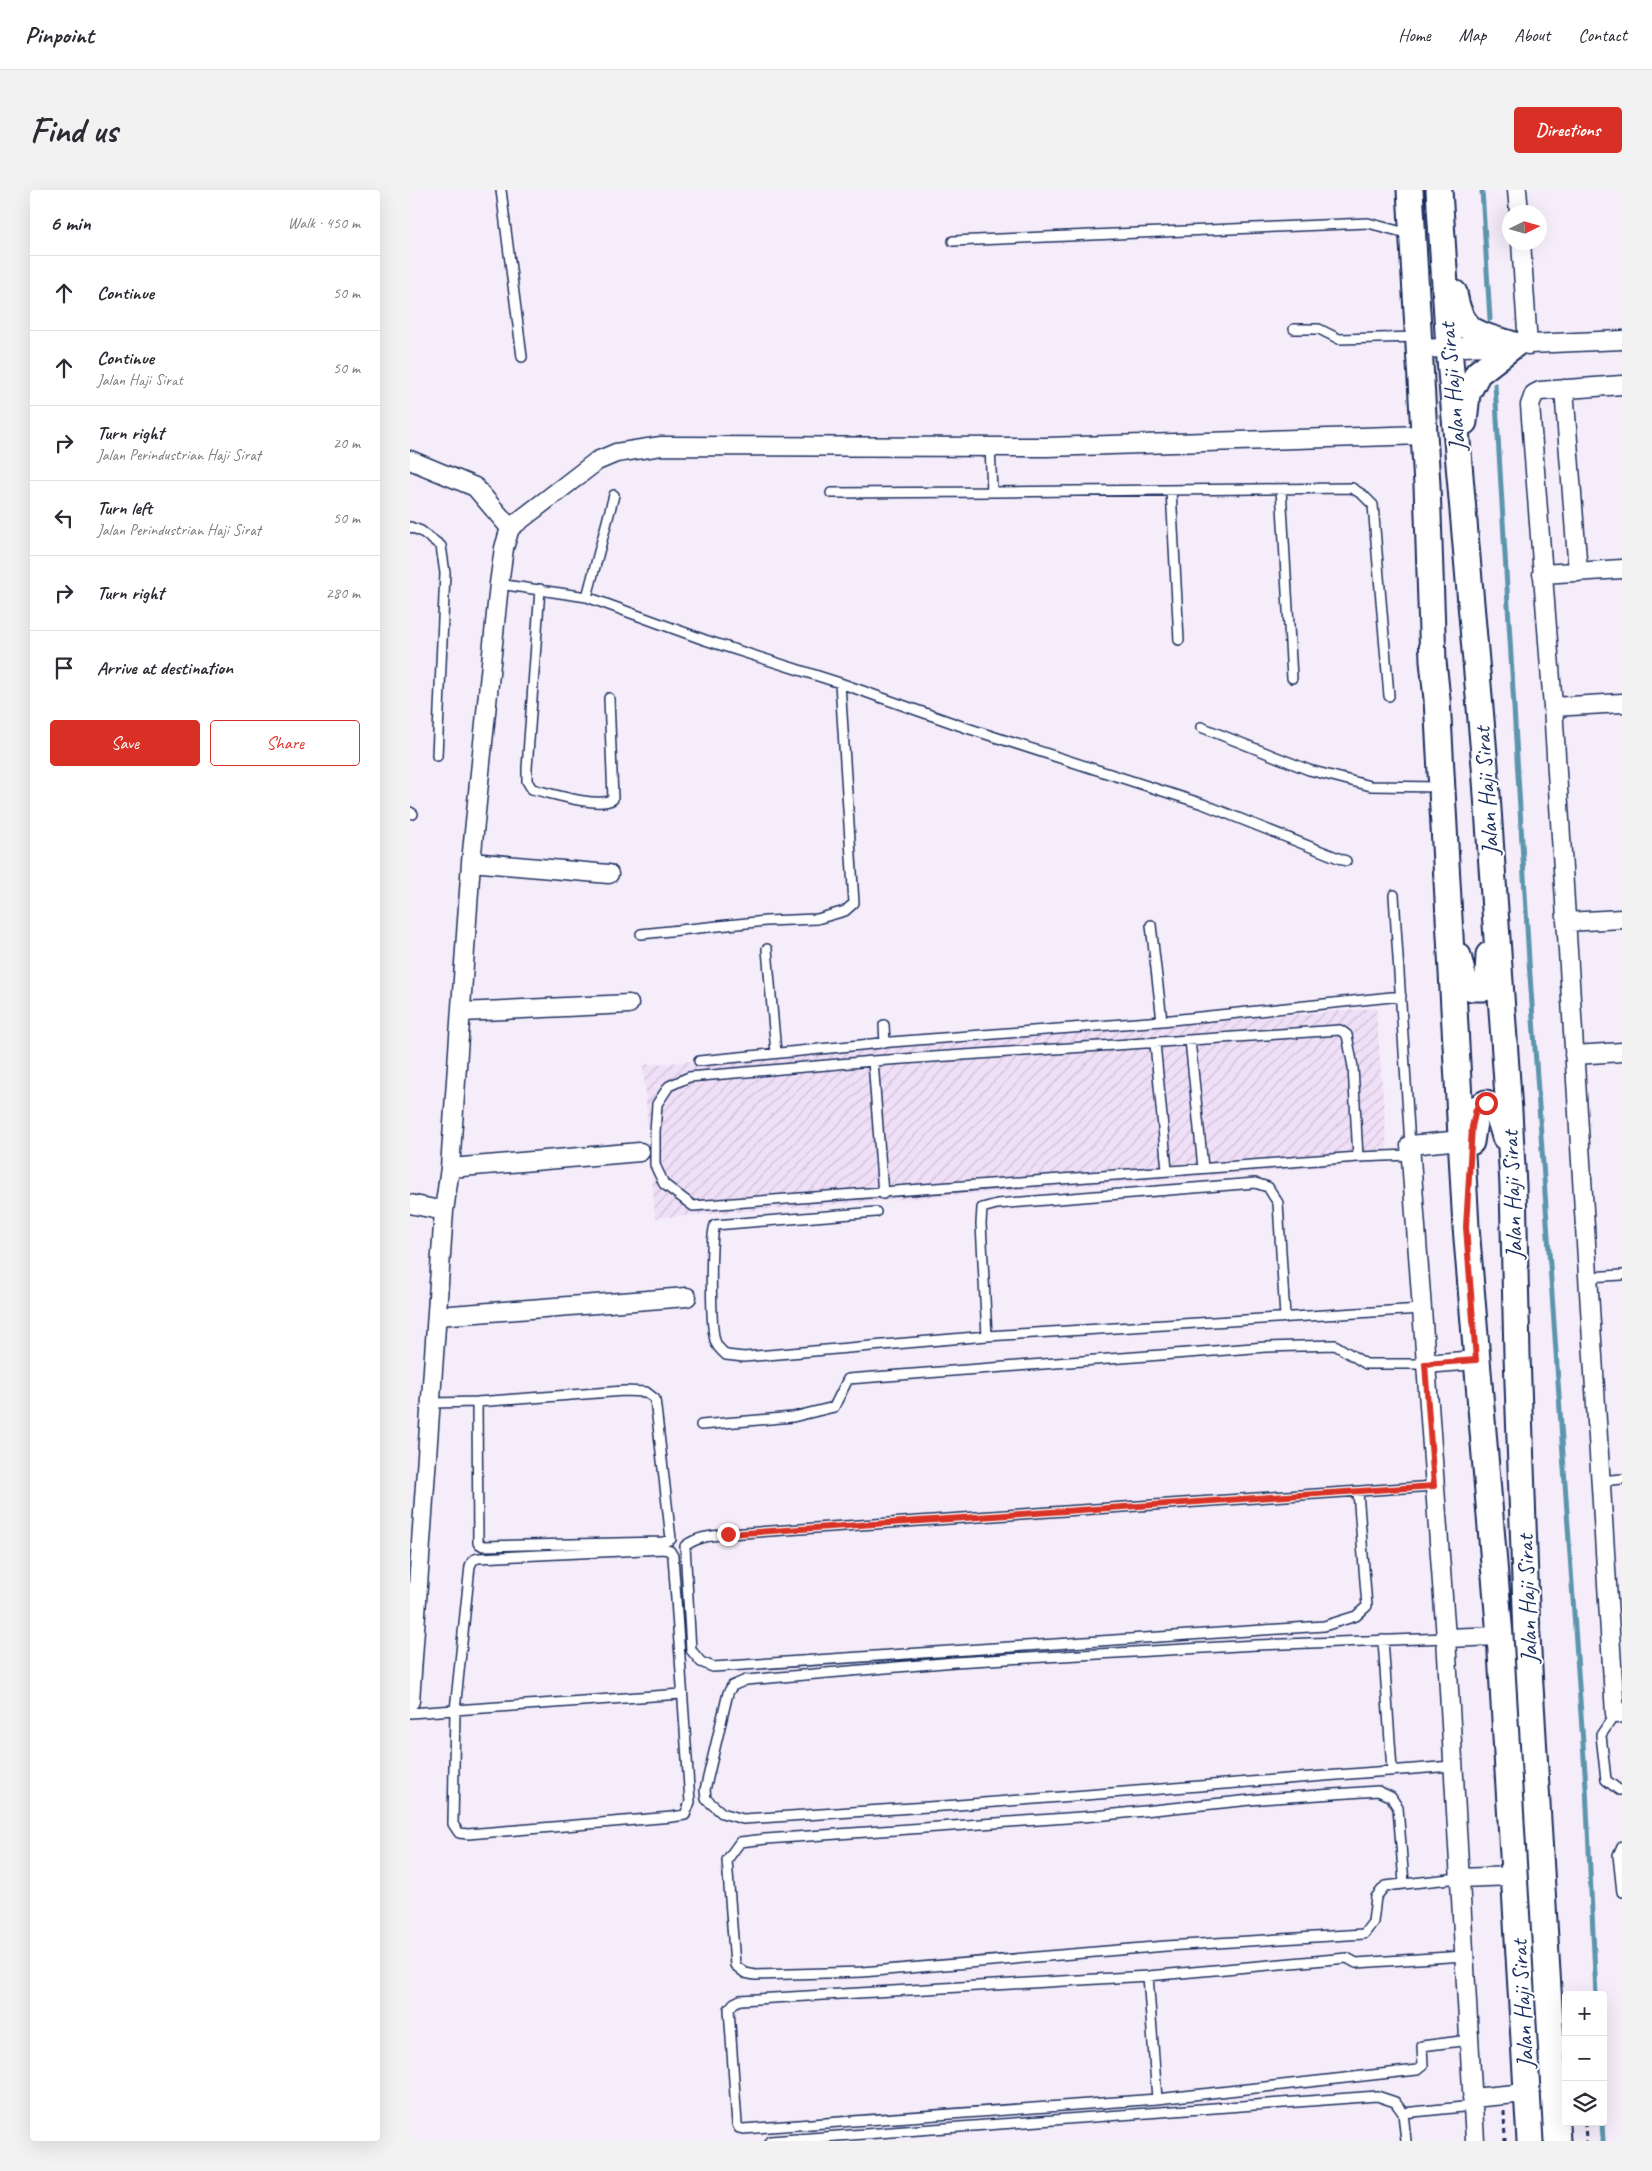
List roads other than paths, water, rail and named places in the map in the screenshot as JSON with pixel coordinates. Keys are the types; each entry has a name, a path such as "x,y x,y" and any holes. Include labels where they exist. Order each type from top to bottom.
{"main road":[{"name":"Jalan Haji Sirat","path":"1410,190 1424,435 1433,661 1437,699 1466,1227 1500,1636 1530,2141"},
{"name":"Jalan Haji Sirat","path":"1440,190 1449,348 1485,766 1514,1186 1517,1355 1527,1635 1557,2141"},
{"path":"1440,190 1456,306 1464,324 1477,334 1521,345"},
{"path":"1464,533 1463,434 1467,394 1478,373 1521,345"},
{"path":"1448,892 1460,968 1465,984 1478,990 1484,988 1488,976 1493,883"},
{"path":"1466,1227 1472,1127 1476,1109 1486,1103 1495,1110 1501,1121 1514,1186"}],"street":[{"path":"1517,190 1518,205"},
{"path":"1521,250 1521,345"},
{"path":"1419,343 1449,348 1622,340"},
{"path":"1618,1713 1600,1480 1553,707 1530,405 1534,394 1540,391 1622,385"},
{"path":"1564,389 1578,572"},
{"path":"410,1701 418,1469 432,1402 444,1211 450,1168 462,1012 471,862 504,548 510,528 597,461 616,453 661,446 1047,447 1424,435"},
{"path":"410,460 475,487 510,528"},
{"path":"1542,574 1622,569"},
{"path":"1553,707 1622,703"},
{"path":"471,862 609,874"},
{"path":"1566,922 1622,919"},
{"path":"462,1012 629,1004"},
{"path":"1574,1055 1622,1052"},
{"path":"1461,1140 1411,1150 1446,1638 1475,2141"},
{"path":"450,1168 640,1152"},
{"path":"410,1204 444,1211"},
{"path":"438,1316 687,1297"},
{"path":"1425,1364 1476,1360"},
{"path":"1446,1638 1500,1636"},
{"path":"1459,1878 1514,1876"},
{"path":"1472,2102 1526,2093"}],"lane":[{"path":"501,190 522,357"},
{"path":"953,241 1368,223 1412,234"},
{"path":"1294,329 1319,329 1339,339 1419,343"},
{"path":"990,447 992,492"},
{"path":"831,493 1352,488 1373,505 1389,696"},
{"path":"1281,489 1292,678"},
{"path":"1171,490 1179,640"},
{"path":"587,597 614,495"},
{"path":"410,527 421,531 441,546 445,573 437,756"},
{"path":"500,584 587,597 705,640 1202,804 1346,861"},
{"path":"540,589 526,781 532,789 596,803 608,803 613,799 609,698"},
{"path":"641,934 817,919 845,911 854,903 840,683"},
{"path":"1201,727 1309,770 1371,786 1441,787"},
{"path":"1358,1157 1353,1066 1347,1035 1340,1030 873,1062 689,1077 669,1086 658,1104 655,1132 655,1165 664,1184 693,1206 883,1194 1167,1170 1358,1157 1411,1150 1394,895"},
{"path":"1151,925 1162,1021"},
{"path":"768,948 776,1053"},
{"path":"699,1061 886,1043 1162,1021 1401,996"},
{"path":"884,1026 886,1043"},
{"path":"1190,1040 1203,1168"},
{"path":"1155,1042 1167,1170"},
{"path":"873,1062 883,1194"},
{"path":"987,1336 981,1224 982,1208 997,1204 1255,1184 1268,1187 1278,1203 1285,1317"},
{"path":"876,1212 715,1225 712,1234 711,1275 715,1342 726,1355 744,1357 987,1336 1421,1309"},
{"path":"1588,1277 1622,1276"},
{"path":"700,1425 793,1417 834,1407 848,1379 1266,1347 1335,1345 1366,1364 1425,1364"},
{"path":"432,1402 477,1402 624,1390 646,1392 655,1399 670,1539 664,1542 482,1546 478,1543 477,1402"},
{"path":"1600,1480 1622,1479"},
{"path":"1358,1492 1367,1606 1356,1616 1324,1626 713,1667 701,1662 691,1650 685,1568 686,1546 692,1540 701,1538 728,1534 1434,1486"},
{"path":"664,1549 670,1551 673,1556 681,1694 690,1802 684,1815 468,1834 459,1833 453,1824 455,1710 470,1566 473,1560 478,1558 664,1549"},
{"path":"1446,1638 1256,1645 955,1662 746,1680 732,1686 728,1693 705,1790 706,1799 722,1813 744,1820 1452,1766"},
{"path":"1383,1640 1392,1770"},
{"path":"410,1714 681,1694"},
{"path":"1618,1713 1601,1735 1606,1780 1619,1790 1622,1790"},
{"path":"1404,1883 1398,1808 1391,1797 1378,1790 1261,1799 1095,1816 766,1839 740,1842 727,1860 735,1965 745,1973 755,1975 862,1972 1166,1946 1364,1934 1373,1922 1376,1897 1385,1886 1459,1878"},
{"path":"1622,1846 1618,1855 1622,1892"},
{"path":"1464,1956 1356,1963 1347,1958 1148,1976 740,2000 734,2002 729,2008 737,2124 739,2128 743,2129 1157,2099 1417,2070 1423,2065 1422,2046 1469,2040"},
{"path":"1148,1976 1157,2099"},
{"path":"770,2141 862,2138 1378,2096 1395,2102 1403,2113 1406,2141"},
{"path":"1403,2113 1472,2102"}],"waterway":[{"path":"1482,190 1490,319"},
{"path":"1495,385 1529,961 1586,1787 1596,1991"},
{"path":"1602,2126 1603,2141"}]}
